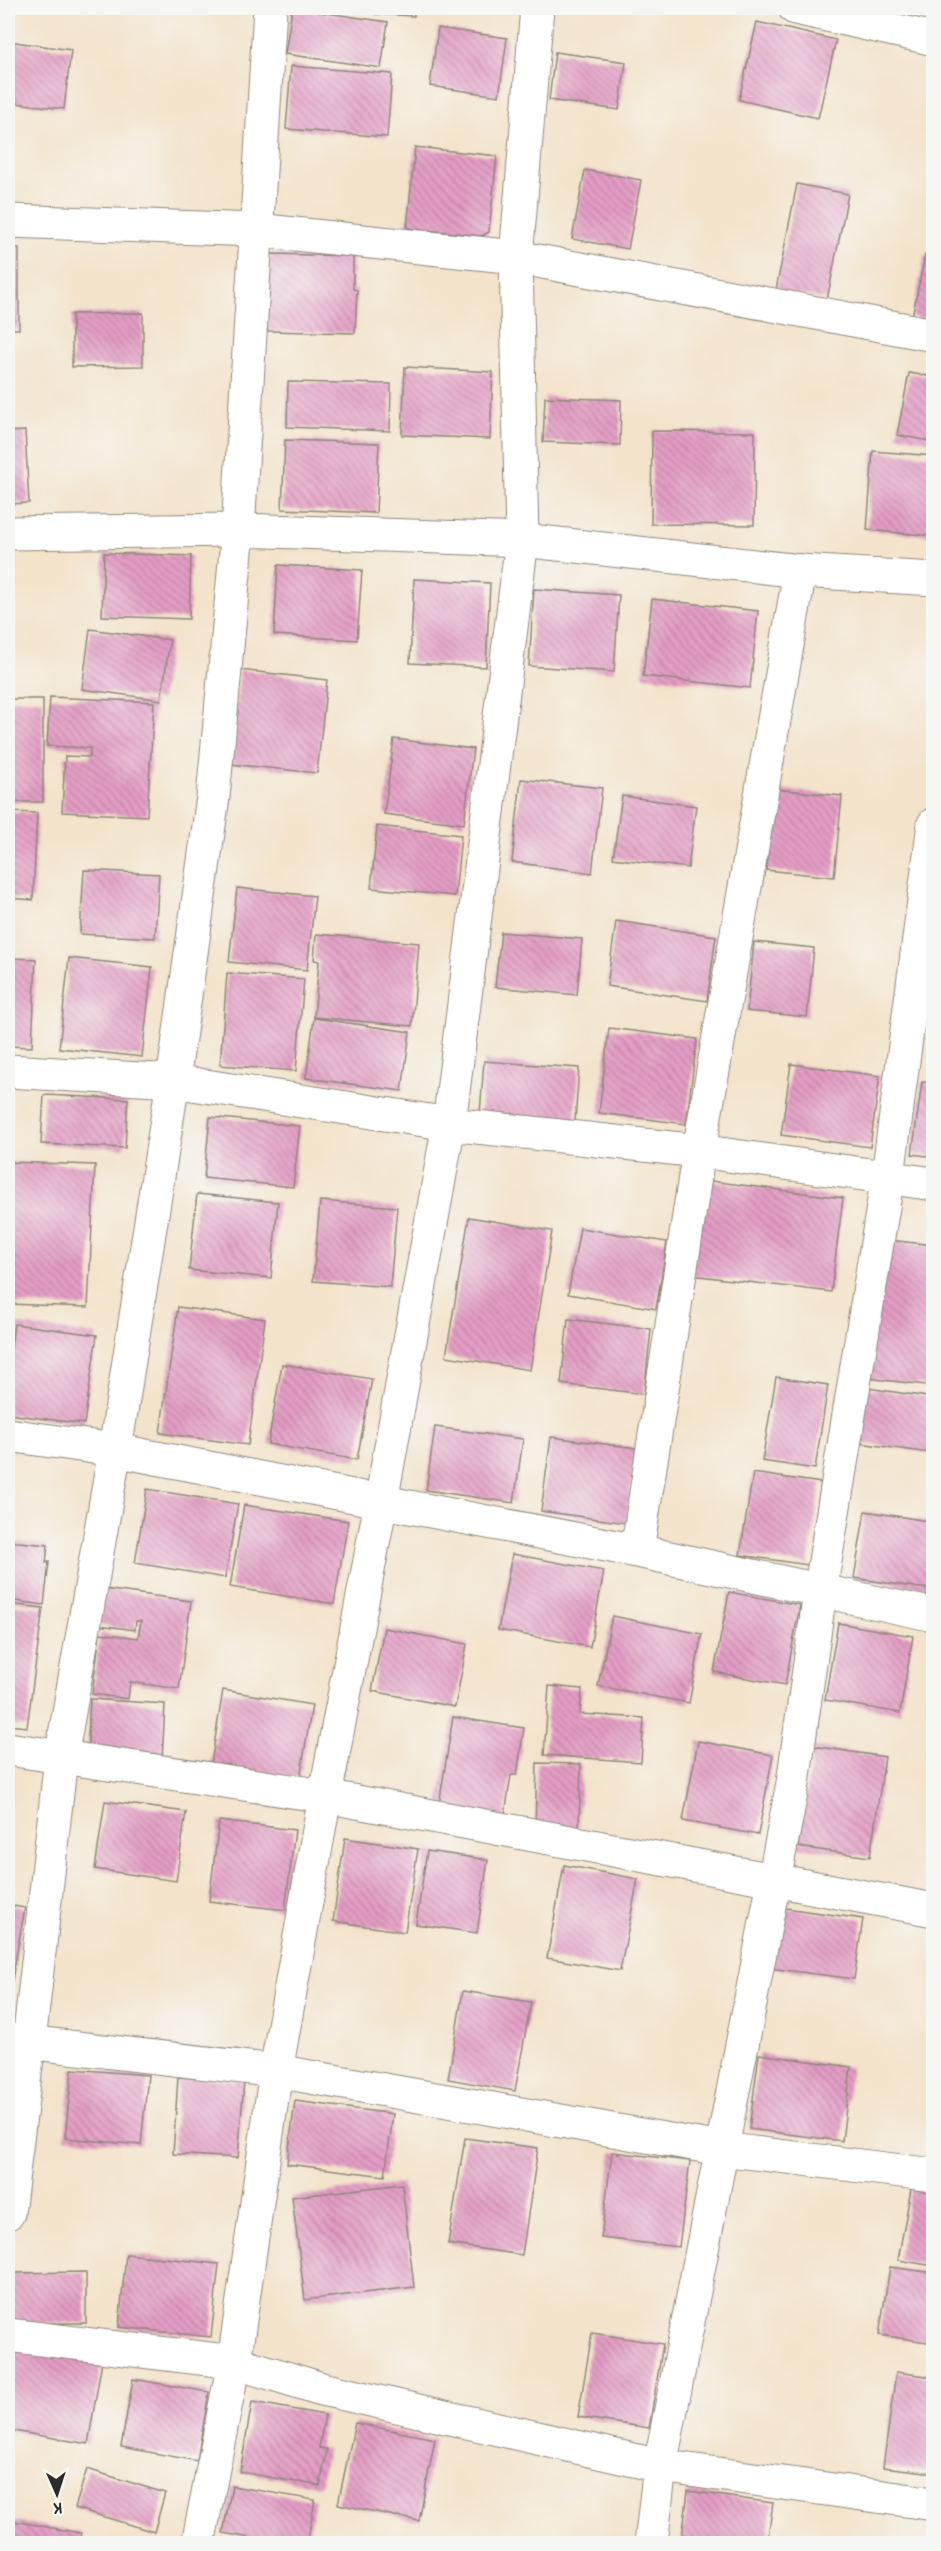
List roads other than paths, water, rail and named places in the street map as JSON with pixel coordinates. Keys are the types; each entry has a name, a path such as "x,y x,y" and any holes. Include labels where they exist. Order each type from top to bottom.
{"street":[{"path":"8,2213 18,2041 61,1758 115,1450 173,1081 213,797 238,530 270,8"},
{"path":"198,2544 234,2362 276,2071 449,1124 522,540 516,257 537,8"},
{"path":"795,8 933,39"},
{"path":"8,221 256,230 516,257 933,335"},
{"path":"8,533 238,530 522,540 800,571 933,579"},
{"path":"637,1551 699,1151 800,571"},
{"path":"651,2544 660,2466 793,1782 820,1592 888,1176 933,837"},
{"path":"8,1071 173,1081 449,1124 699,1151 933,1184"},
{"path":"8,1435 115,1450 637,1551 933,1615"},
{"path":"8,1749 325,1796 933,1910"},
{"path":"18,2041 276,2071 721,2149 933,2175"},
{"path":"8,2335 234,2362 322,2389 660,2466 933,2504"}]}
